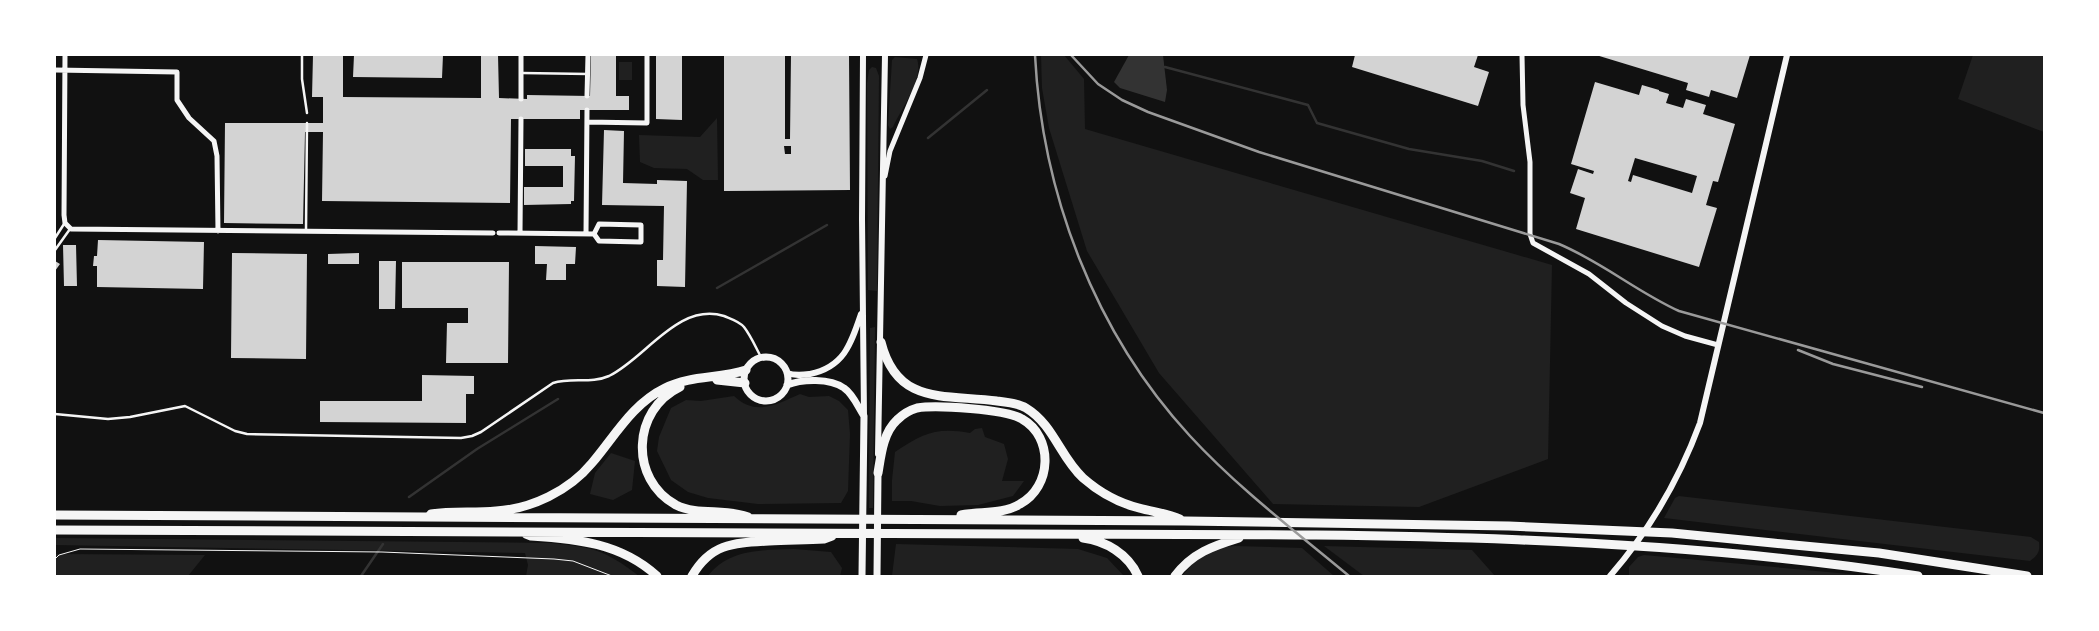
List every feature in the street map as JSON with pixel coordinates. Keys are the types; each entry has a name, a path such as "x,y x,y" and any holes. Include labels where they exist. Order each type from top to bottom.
{"highway":[{"path":"880,342 890,369 907,386 935,396 982,399 1024,407 1044,423 1068,461 1100,491 1124,503 1167,514 1184,521"},
{"path":"402,518 446,512 514,509 547,498 577,479 635,408 651,396 682,380 746,370"},
{"path":"745,384 731,380 695,382 672,391 660,400 652,411 641,440 642,459 648,477 658,490 677,505 694,510 735,512 752,519"},
{"path":"878,472 887,433 896,420 915,408 936,407 994,412 1022,418 1032,427 1040,436 1046,459 1040,485 1032,496 1020,504 992,513 964,514 939,520"},
{"path":"55,515 1330,522 1617,530 1672,533 1879,553 2027,576"},
{"path":"55,530 519,530 1344,536 1664,546 1918,576"},
{"path":"519,530 531,536 579,540 610,547 628,555 656,576"},
{"path":"692,576 706,556 720,547 735,542 824,539 839,533"},
{"path":"1063,534 1106,545 1121,553 1134,567 1138,576"},
{"path":"1175,576 1184,564 1197,554 1214,545 1249,536"}],"main road":[{"path":"787,385 787,373 780,362 773,358 761,358 751,363 746,370 745,384 751,394 764,401 778,397 787,385 794,382 833,382 844,388 851,395 864,416 862,576"},
{"path":"877,576 878,472"}],"street":[{"path":"65,55 65,223 71,229 594,234"},
{"path":"521,55 521,99"},
{"path":"587,96 588,55"},
{"path":"587,122 647,123 647,55"},
{"path":"863,55 862,308 864,416"},
{"path":"878,472 886,55"},
{"path":"885,179 890,151 920,78 926,55"},
{"path":"1522,55 1523,105 1530,162 1530,234 1533,243 1589,274 1626,303 1662,326 1685,336 1718,345"},
{"path":"1610,576 1652,522 1683,467 1700,423 1787,55"},
{"path":"55,70 177,72 177,100 189,118 214,141 217,156 218,231"},
{"path":"586,234 587,110"},
{"path":"520,234 521,119"},
{"path":"600,224 641,225 641,242 599,241 594,234 600,224"},
{"path":"787,373 794,376 810,374 826,370 837,363 851,342 862,308"}],"lane":[{"path":"302,55 302,79 307,113"},
{"path":"521,73 588,74"},
{"path":"306,232 307,123"},
{"path":"55,238 65,223"},
{"path":"55,250 67,231 71,229"},
{"path":"55,414 108,419 130,417 185,406 235,431 247,434 461,438 481,432 553,383 595,380 611,375 688,318 700,314 716,314 736,321 743,326 761,358"}],"path":[{"path":"55,559 60,554 80,549 382,552 573,561 612,576"}],"shaded area":[{"path":"1041,55 1064,55 1084,79 1085,129 1552,265 1548,459 1419,507 1273,504 1159,373 1087,251 1049,128 1042,88"},
{"path":"1129,55 1163,55 1167,90 1165,102 1120,88 1114,82"},
{"path":"1973,55 2044,55 2044,132 1958,99"},
{"path":"895,57 917,59 918,67 915,85 911,94 893,127 890,129 888,125 892,60"},
{"path":"619,62 632,62 632,80 619,80"},
{"path":"872,67 876,68 879,76 877,291 868,290 867,83 869,70"},
{"path":"717,118 718,180 703,180 687,169 654,168 640,162 639,135 700,137"},
{"path":"875,327 873,508 869,508 870,328"},
{"path":"800,394 809,397 829,396 839,401 848,410 850,434 848,491 841,503 758,504 708,498 688,492 671,480 657,451 659,437 671,408 686,400 701,401 734,396 750,406 767,407"},
{"path":"982,428 985,437 1004,444 1008,459 1002,481 1024,481 1013,496 978,505 940,506 911,501 892,501 895,452 914,440 931,433 958,431 970,433 975,429"},
{"path":"611,453 635,461 632,490 613,500 590,494 595,473"},
{"path":"1679,496 2031,537 2039,542 2039,551 2030,561 1664,518 1675,498"},
{"path":"55,538 551,543 578,546 598,551 616,560 639,576 526,576 528,565 525,553 55,545"},
{"path":"896,544 1078,549 1107,558 1124,576 892,576"},
{"path":"1235,546 1302,548 1334,576 1182,576 1190,567 1189,565 1215,548"},
{"path":"1324,546 1472,550 1495,576 1364,576"},
{"path":"794,549 831,552 842,568 840,576 708,576 716,567 736,556 758,551"},
{"path":"55,554 205,555 188,576 55,576"},
{"path":"1644,555 1863,576 1629,576 1629,567 1638,557"}],"building":[{"path":"313,55 343,55 343,97 481,98 481,55 498,55 499,98 527,99 527,95 590,96 591,55 616,55 616,96 629,96 629,110 580,110 580,119 511,119 510,203 322,201 323,132 305,132 303,224 224,223 225,123 323,123 323,97 312,97"},
{"path":"354,55 443,55 442,78 353,77"},
{"path":"656,55 682,55 682,120 656,119"},
{"path":"724,55 785,55 785,139 790,139 791,55 849,55 850,190 724,191","holes":["784,146 791,146 791,154 785,154"]},
{"path":"1355,55 1478,55 1474,67 1489,72 1478,106 1352,67"},
{"path":"1596,55 1750,55 1737,98 1711,90 1709,97 1686,90 1688,83"},
{"path":"1595,82 1639,95 1642,85 1659,90 1669,94 1666,103 1683,108 1686,99 1706,105 1703,114 1735,124 1718,182 1713,181 1706,205 1717,208 1699,267 1576,229 1585,198 1570,193 1578,169 1593,174 1594,171 1571,164","holes":["1635,158 1697,176 1692,193 1633,175 1631,182 1628,181"]},
{"path":"604,130 624,131 623,183 657,184 657,180 687,181 685,287 657,286 657,260 663,260 664,206 602,205"},
{"path":"525,149 571,149 571,156 575,156 574,201 571,201 571,204 524,205 524,187 563,187 563,166 525,166"},
{"path":"98,240 204,242 203,289 97,287 97,266 93,266 94,256 97,256"},
{"path":"63,245 76,245 77,286 64,286"},
{"path":"535,246 576,247 575,264 566,264 566,280 546,280 547,264 535,264"},
{"path":"232,253 307,254 306,359 231,358"},
{"path":"359,253 359,264 328,264 328,254"},
{"path":"55,261 60,264 55,271"},
{"path":"379,261 396,261 395,309 379,309"},
{"path":"402,262 509,262 508,363 446,363 447,323 468,323 468,308 402,308"},
{"path":"422,375 474,376 474,394 466,394 466,423 320,422 320,401 422,401"}],"waterway":[{"path":"1165,67 1308,105 1317,123 1409,149 1482,161 1514,171"},
{"path":"928,138 987,90"},
{"path":"717,288 827,225"},
{"path":"409,497 477,449 558,399"},
{"path":"361,576 383,544"}],"railway":[{"path":"1035,55 1040,107 1049,159 1062,209 1080,259 1101,307 1127,353 1156,396 1208,455 1267,509 1349,576"},
{"path":"1071,55 1098,84 1122,100 1148,112 1259,152 1559,244 1590,259 1679,311 2044,413"},
{"path":"1798,350 1833,364 1922,387"}]}
